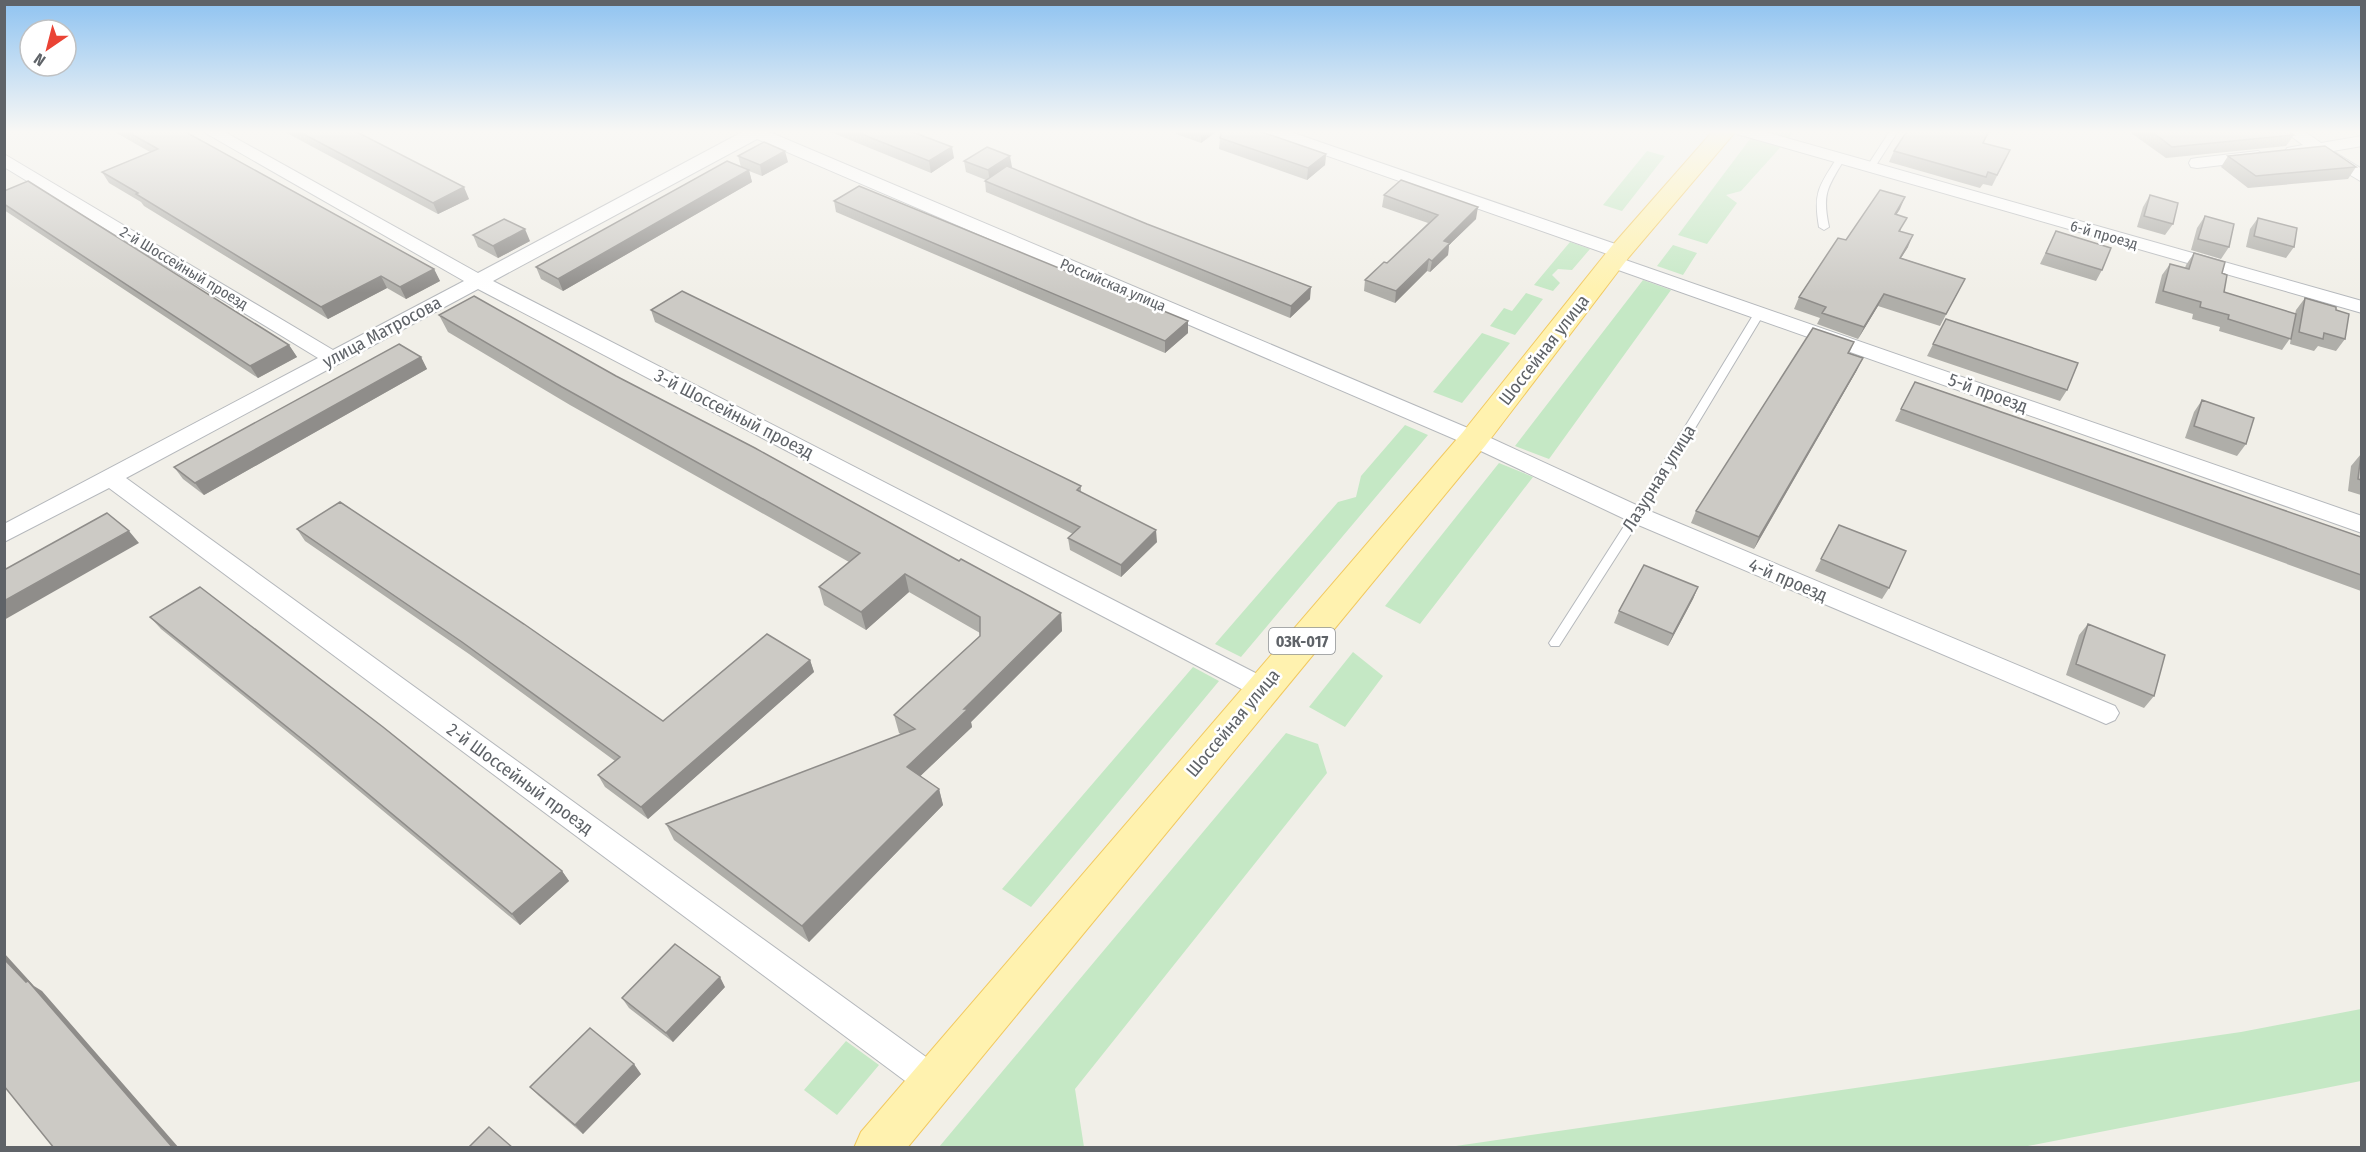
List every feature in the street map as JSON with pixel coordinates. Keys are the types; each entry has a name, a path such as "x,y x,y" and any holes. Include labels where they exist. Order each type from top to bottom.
{"main road":[{"name":"Шоссейная улица","path":"877,1148 1474,439 1617,257 1679,185"}],"street":[{"name":"2-й Шоссейный проезд","path":"47,185 333,358"},
{"name":"3-й Шоссейный проезд","path":"306,185 478,281 1262,688"},
{"name":"улица Матросова","path":"4,534 658,185"},
{"name":"Российская улица","path":"879,185 1474,439"},
{"name":"5-й проезд","path":"1419,185 1760,312 2361,525"},
{"name":"6-й проезд","path":"1929,185 2361,307"},
{"name":"4-й проезд","path":"1474,439 1637,515 2106,713"},
{"name":"2-й Шоссейный проезд","path":"109,477 932,1081"}],"lane":[{"path":"1824,227 1818,202 1825,185"},
{"name":"Лазурная улица","path":"1555,643 1637,515 1760,312"}],"green space":[{"path":"1619,185 1643,185 1622,211 1603,205"},
{"path":"1716,185 1747,185 1741,191 1726,195 1737,203 1707,244 1678,235"},
{"path":"1570,242 1590,249 1572,270 1558,269 1552,275 1560,283 1553,291 1534,285"},
{"path":"1673,245 1697,253 1683,275 1657,266"},
{"path":"1643,280 1671,290 1549,459 1515,446"},
{"path":"1526,293 1543,299 1515,335 1490,326 1504,308 1512,311"},
{"path":"1482,333 1510,343 1462,403 1433,392"},
{"path":"1405,425 1428,435 1241,657 1215,644 1338,502 1356,497 1361,476"},
{"path":"1499,463 1533,477 1420,624 1385,606"},
{"path":"1353,652 1383,676 1345,727 1309,707"},
{"path":"1193,667 1219,681 1031,907 1002,889"},
{"path":"1286,733 1318,744 1327,773 1075,1089 1084,1147 939,1147"},
{"path":"2361,1009 2361,1081 2023,1147 1449,1147 2241,1032"},
{"path":"846,1041 879,1065 837,1115 804,1090"}],"building":[{"path":"19,185 34,185 289,345 250,366 4,204 4,191"},
{"path":"124,185 281,185 434,269 400,287 381,276 321,307 136,194 138,193"},
{"path":"399,185 460,185 464,187 433,203"},
{"path":"684,185 723,185 558,279 536,267"},
{"path":"994,185 1052,185 1311,287 1291,306"},
{"path":"1396,185 1415,185 1478,207 1444,241 1450,243 1432,261 1429,259 1396,291 1365,280 1384,262 1387,263 1438,215 1384,195"},
{"path":"859,186 1188,321 1165,341 834,201"},
{"path":"1880,190 1905,197 1895,214 1907,218 1899,231 1913,235 1900,258 1965,279 1946,314 1884,294 1864,327 1822,313 1826,307 1799,297 1838,238 1846,240"},
{"path":"2150,195 2178,203 2173,224 2144,216"},
{"path":"2205,216 2234,224 2229,247 2198,239"},
{"path":"2258,218 2297,228 2294,247 2254,236"},
{"path":"504,219 525,229 493,246 473,235"},
{"path":"2056,231 2111,248 2102,270 2046,253"},
{"path":"2194,253 2225,262 2222,273 2227,275 2224,292 2296,314 2291,339 2228,319 2229,315 2200,307 2201,302 2163,291 2170,264 2189,269"},
{"path":"682,291 1081,486 1077,490 1156,530 1121,565 1068,538 1080,527 651,310"},
{"path":"474,296 616,376 755,448 959,561 961,559 1061,613 964,709 968,709 907,767 939,789 802,926 666,824 915,729 894,715 980,636 980,617 905,574 861,612 819,587 860,553 562,387 439,315"},
{"path":"2305,298 2336,307 2336,310 2349,314 2345,339 2324,333 2323,339 2299,332"},
{"path":"1946,319 2078,363 2067,390 1933,344"},
{"path":"1813,328 1854,342 1848,353 1863,358 1759,537 1696,511"},
{"path":"399,344 421,357 195,483 174,467"},
{"path":"1915,382 2361,537 2361,575 1901,409"},
{"path":"2202,400 2254,418 2246,444 2194,426"},
{"path":"2361,454 2361,480 2358,479"},
{"path":"340,502 524,624 663,721 767,634 810,660 641,807 598,775 620,757 462,642 297,529"},
{"path":"107,513 129,531 4,601 4,570"},
{"path":"1839,525 1906,551 1889,588 1821,559"},
{"path":"1644,565 1698,587 1673,634 1619,611"},
{"path":"200,587 383,727 562,871 512,914 313,748 150,617"},
{"path":"2088,624 2165,655 2154,696 2076,664"},
{"path":"675,944 720,977 666,1033 622,998"},
{"path":"4,959 26,982 28,981 173,1148 54,1148 4,1086"},
{"path":"590,1028 634,1064 575,1125 530,1087"},
{"path":"489,1127 513,1148 468,1148"}]}
